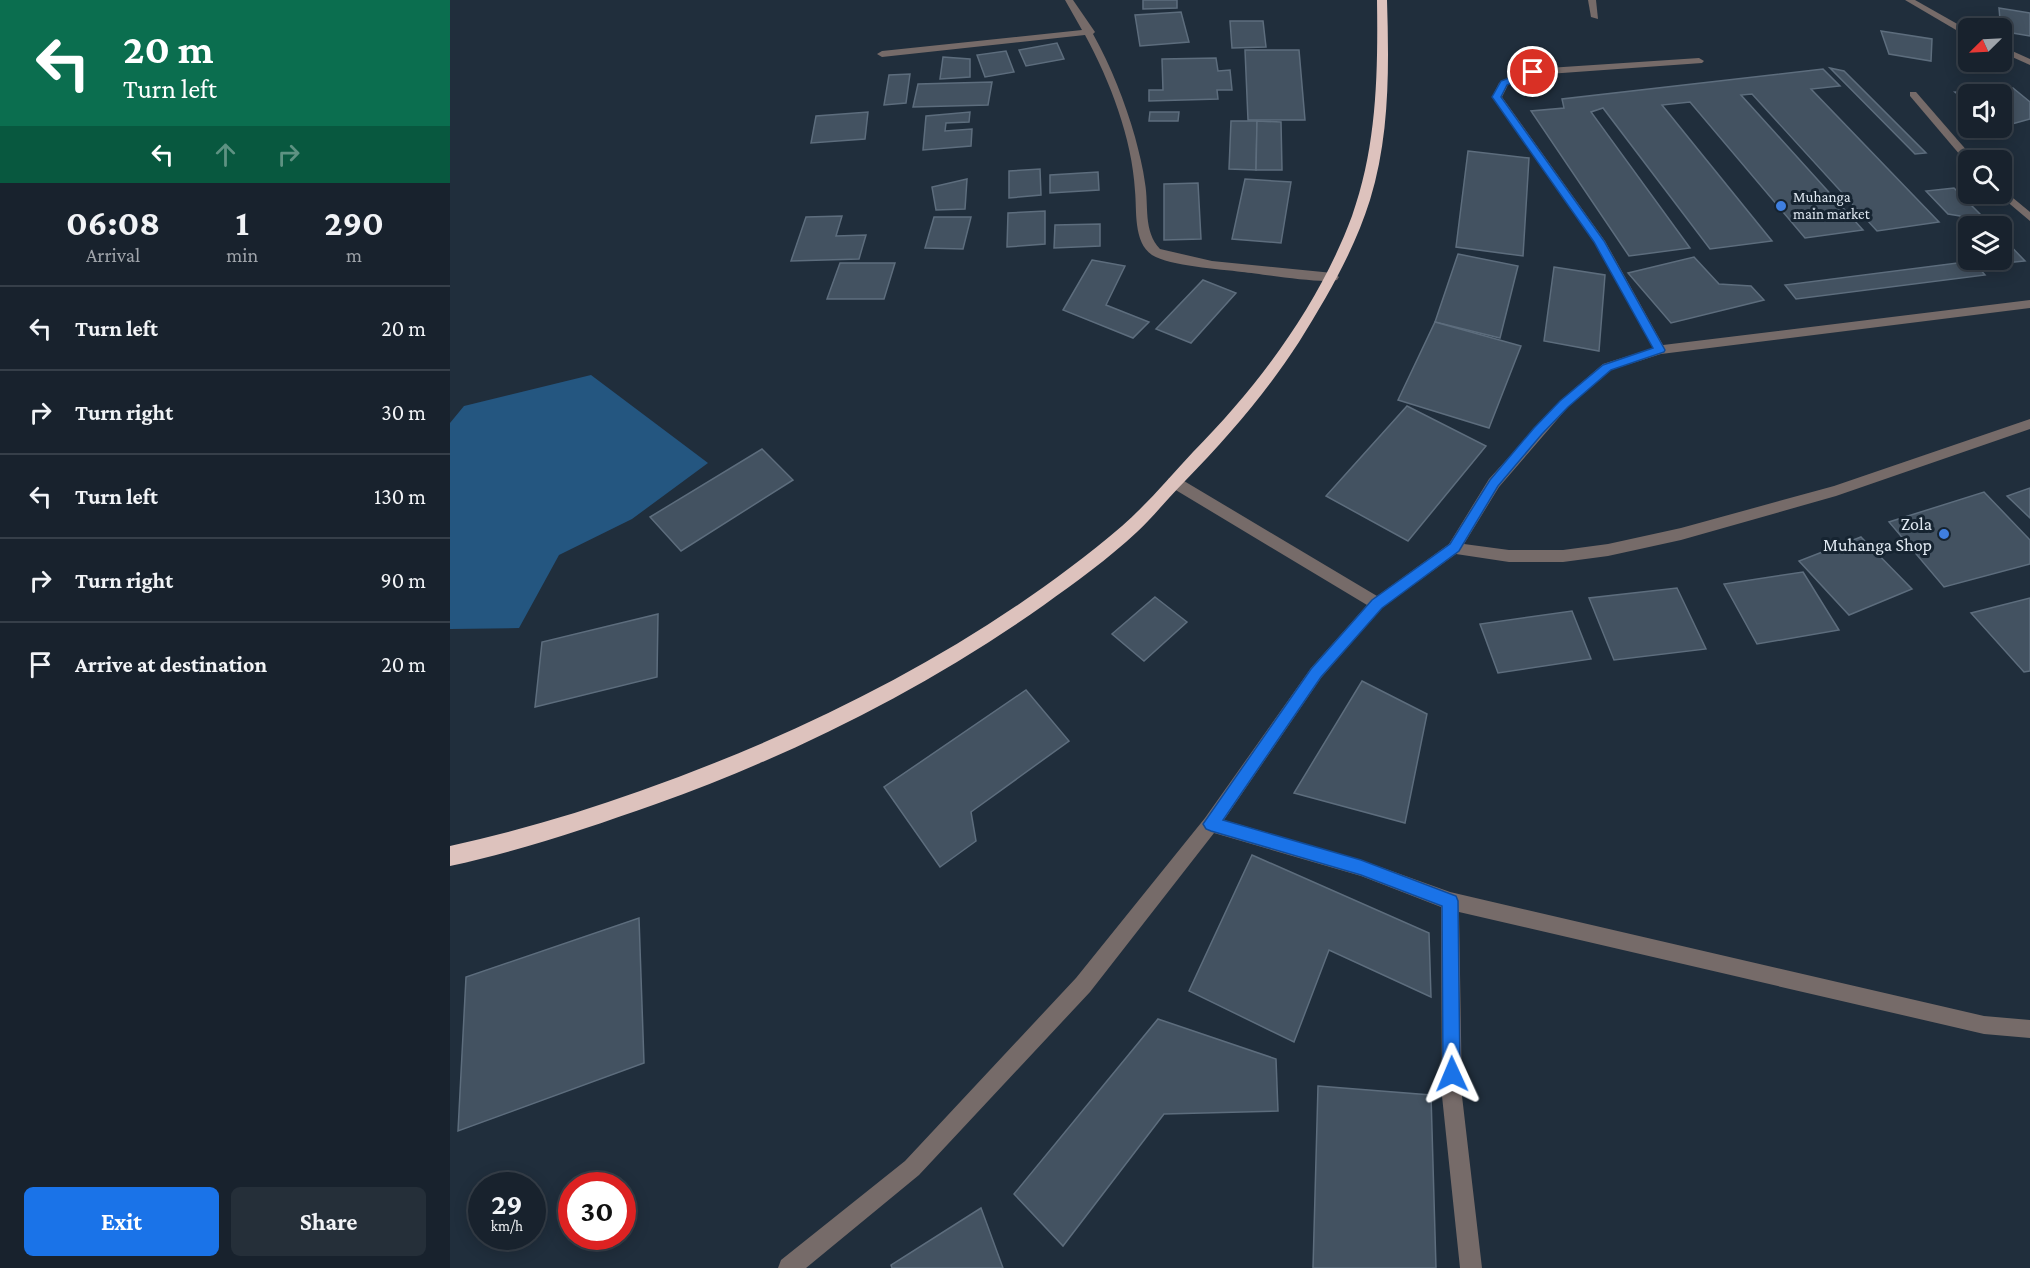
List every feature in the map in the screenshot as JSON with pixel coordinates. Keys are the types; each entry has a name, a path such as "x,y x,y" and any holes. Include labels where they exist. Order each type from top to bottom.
{"highway":[{"path":"450,856 570,824 677,788 787,743 882,694 1001,626 1060,584 1129,529 1225,431 1270,376 1333,277 1364,198 1378,133 1382,76 1382,0"}],"street":[{"path":"1069,0 1090,32 1125,120 1140,182 1144,236 1157,252 1183,260 1333,277"},
{"path":"1592,0 1595,17"},
{"path":"1909,0 1958,28"},
{"path":"882,54 1090,32"},
{"path":"2012,54 2030,62"},
{"path":"1660,350 1599,241 1497,97 1504,83 1533,72 1699,61"},
{"path":"1913,94 1961,150"},
{"path":"2012,202 2030,219"},
{"path":"789,1268 912,1168 1083,985 1211,824 1316,673 1377,604 1454,548 1494,483 1564,404 1607,367 1660,350 2030,304"},
{"path":"1454,548 1509,556 1563,556 1608,550 1681,534 1836,491 2030,424"},
{"path":"1174,482 1377,604"},
{"path":"1211,824 1361,868 1450,901 1984,1025 2030,1029"},
{"path":"1450,901 1452,1096 1471,1268"}],"shaded area":[{"path":"591,375 708,463 632,519 559,555 519,628 450,629 450,423 464,406"}],"building":[{"path":"1143,0 1177,0 1177,8 1143,9"},
{"path":"1999,8 2030,13 2030,36 2012,33 2012,18 2000,18"},
{"path":"1181,12 1189,42 1140,46 1135,15"},
{"path":"1230,21 1263,21 1266,47 1232,48"},
{"path":"1881,31 1932,39 1931,61 1889,54"},
{"path":"1057,43 1064,59 1026,66 1019,50"},
{"path":"1245,50 1299,50 1305,120 1248,120"},
{"path":"1006,51 1014,72 985,77 977,55"},
{"path":"943,57 970,59 970,77 940,79"},
{"path":"1216,58 1218,71 1230,70 1232,90 1217,90 1218,99 1149,101 1149,90 1163,90 1162,59"},
{"path":"1830,68 1844,71 1926,153 1915,154"},
{"path":"1823,69 1840,86 1811,89 1939,222 1877,231 1752,94 1741,95 1863,230 1805,238 1690,102 1662,105 1772,241 1710,249 1603,108 1591,112 1690,248 1629,256 1531,111 1564,108 1562,99"},
{"path":"910,74 906,103 884,105 889,75"},
{"path":"992,82 988,105 913,107 918,84"},
{"path":"2012,88 2030,102 2030,119 2012,124"},
{"path":"868,112 865,139 811,143 816,116"},
{"path":"970,112 969,122 946,123 945,131 972,129 971,146 923,150 926,116"},
{"path":"1150,112 1179,112 1178,121 1149,121"},
{"path":"1231,121 1257,121 1256,170 1229,169"},
{"path":"1257,121 1281,122 1282,170 1256,170"},
{"path":"1468,151 1529,158 1523,256 1456,247"},
{"path":"1040,169 1041,195 1009,198 1009,171"},
{"path":"1098,172 1099,190 1050,193 1050,175"},
{"path":"967,179 965,209 936,210 932,187"},
{"path":"1245,179 1291,182 1281,243 1232,239"},
{"path":"1198,183 1201,239 1164,240 1164,184"},
{"path":"1954,188 1958,192 1958,204 1970,204 1982,216 1948,214 1926,191"},
{"path":"1045,211 1045,244 1007,247 1008,213"},
{"path":"842,216 836,236 866,235 859,259 791,261 806,217"},
{"path":"934,217 971,217 963,249 925,248"},
{"path":"1100,224 1100,246 1054,248 1055,225"},
{"path":"2012,247 2025,261 2012,262"},
{"path":"1458,254 1518,266 1500,338 1435,322"},
{"path":"1694,257 1719,284 1751,286 1764,300 1671,323 1628,273"},
{"path":"1092,260 1125,266 1106,305 1149,322 1133,338 1063,310"},
{"path":"840,263 895,263 884,299 827,299"},
{"path":"1958,263 1958,270 1981,270 1985,275 1796,299 1785,285"},
{"path":"1554,267 1605,275 1599,351 1544,341"},
{"path":"1203,280 1236,293 1191,343 1156,329"},
{"path":"1435,322 1521,346 1489,428 1398,400"},
{"path":"1407,406 1486,446 1408,541 1326,496"},
{"path":"762,449 793,480 681,551 650,517"},
{"path":"2030,488 2030,518 2007,496"},
{"path":"1984,492 2030,540 2030,564 1944,587 1889,522"},
{"path":"1861,537 1912,589 1849,615 1799,561"},
{"path":"1803,572 1839,630 1757,644 1724,584"},
{"path":"1677,588 1706,649 1614,660 1589,598"},
{"path":"1155,597 1187,622 1144,661 1112,634"},
{"path":"2030,598 2030,671 2024,672 1971,613"},
{"path":"1572,611 1591,659 1498,673 1480,624"},
{"path":"658,614 657,677 535,707 542,642"},
{"path":"1362,681 1427,714 1405,823 1294,793"},
{"path":"1026,690 1069,741 971,812 976,841 940,867 884,787"},
{"path":"1252,855 1429,933 1431,997 1329,950 1294,1042 1189,991"},
{"path":"639,918 644,1063 458,1131 466,977"},
{"path":"1158,1019 1276,1059 1278,1111 1164,1114 1063,1246 1014,1194"},
{"path":"1318,1086 1431,1095 1436,1268 1313,1268"},
{"path":"981,1208 1003,1268 892,1268 891,1265"}],"place":[{"name":"Muhanga main market","path":"1781,206"},
{"name":"Zola Muhanga Shop","path":"1944,534"}],"route":[{"path":"1452,1074 1450,901 1361,868 1211,824 1316,673 1377,604 1454,548 1494,483 1538,431 1564,404 1607,367 1660,350 1599,241 1497,97 1504,83 1533,72"}]}
